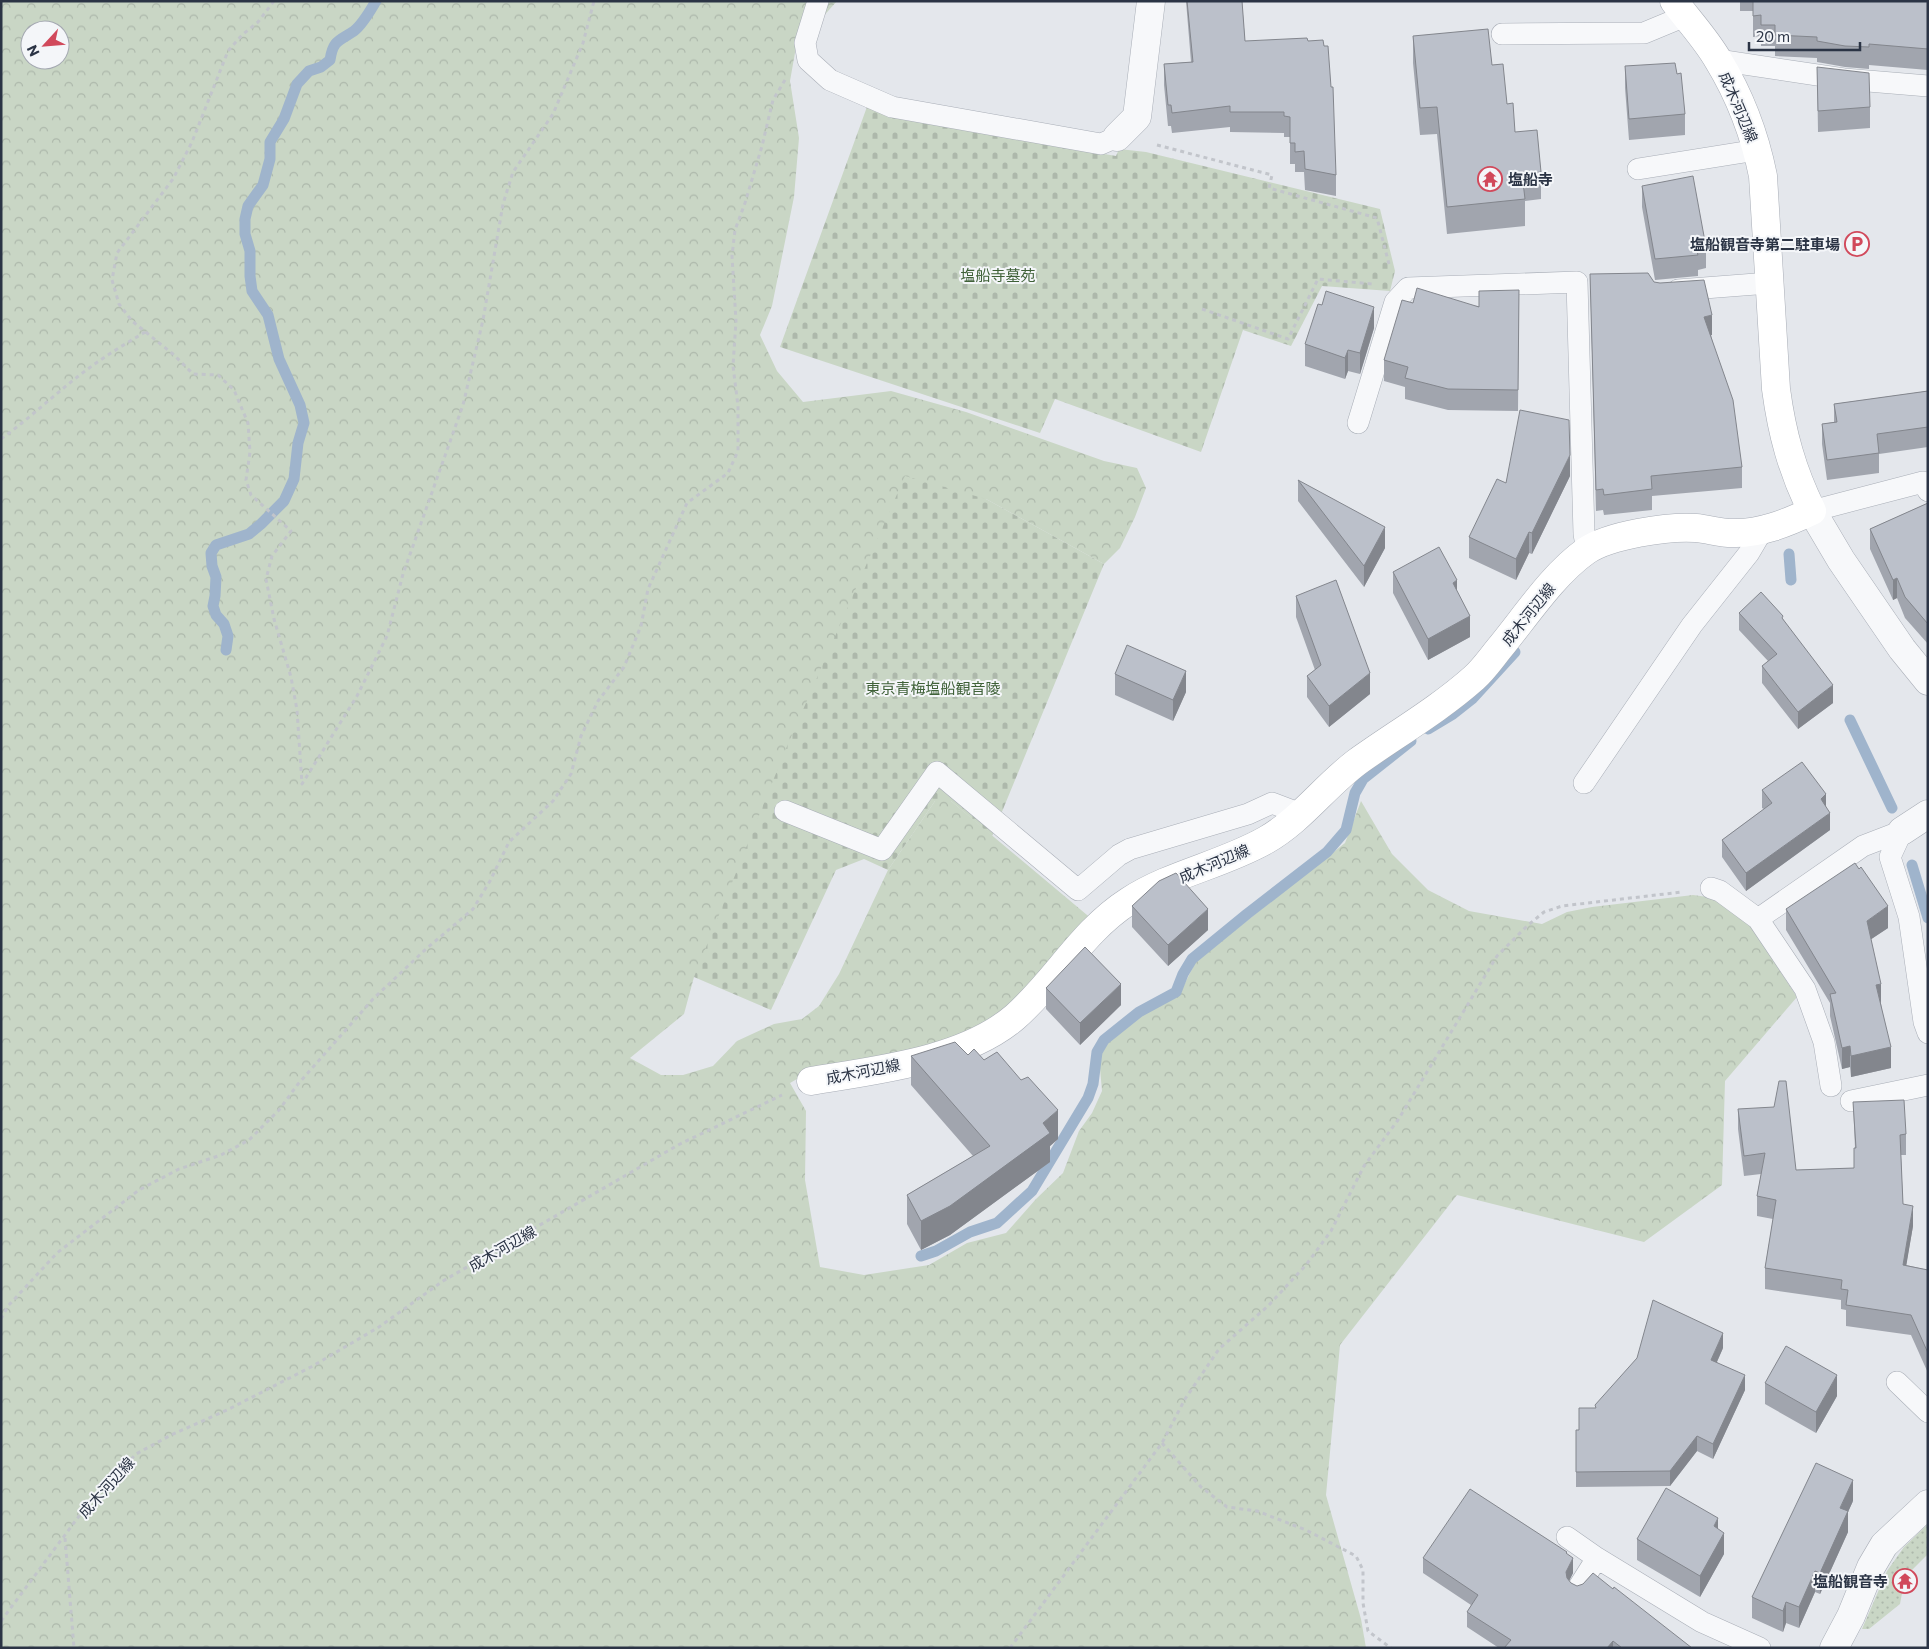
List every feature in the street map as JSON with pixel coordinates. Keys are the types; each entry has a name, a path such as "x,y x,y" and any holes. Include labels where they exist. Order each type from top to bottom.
{"main road":[{"name":"成木河辺線","path":"811,1081 874,1070 956,1052 992,1034 1014,1017 1080,944 1106,918 1129,900 1154,887 1241,853 1269,838 1301,814 1355,764 1441,706 1478,675 1554,580 1587,550 1609,541 1656,529 1696,528 1732,533 1762,531 1793,521 1812,511 1788,455 1780,421 1776,389 1762,176 1757,150 1748,123 1718,60 1679,9"}],"street":[{"path":"1117,137 1137,117 1151,1"},
{"path":"1812,511 1828,540 1857,584 1902,649 1928,681"},
{"path":"1902,831 1928,814"},
{"path":"1834,1648 1851,1616 1871,1567 1884,1545 1928,1504"}],"lane":[{"path":"818,1 805,43 808,60 830,80 892,106 1101,144 1117,137"},
{"path":"1502,34 1644,33 1679,9"},
{"path":"1718,60 1844,79 1928,86"},
{"path":"1638,169 1757,150"},
{"path":"1358,423 1401,287 1577,282 1584,534 1587,550"},
{"path":"1660,291 1769,283"},
{"path":"1812,511 1922,482 1928,491"},
{"path":"1584,783 1692,625 1749,553 1762,531"},
{"path":"785,811 882,850 937,772 1078,890 1119,855 1130,849 1248,814 1272,803 1301,814"},
{"path":"1758,919 1863,846 1902,831"},
{"path":"1902,831 1890,857 1909,917 1924,1022 1928,1033"},
{"path":"1711,888 1720,892 1758,919 1805,989 1824,1042 1831,1086"},
{"path":"1851,1101 1928,1085"},
{"path":"1897,1382 1928,1412"},
{"path":"1567,1537 1597,1558 1702,1622 1760,1648"},
{"path":"1578,1588 1597,1558"}],"path":[{"path":"274,1 258,22 242,35 228,52 195,135 173,179 117,253 112,280 119,304 132,321 173,354 193,374 218,375 234,390 248,423 250,452 246,480 251,495 291,531 272,556 266,579 274,619 291,676 298,710 302,784 357,696 388,636 403,574 463,405 483,320 503,204 513,172 553,114 583,43 594,1"},
{"path":"1,1319 8,1306 57,1253 139,1190 180,1169 221,1155 249,1140 279,1110 298,1084 373,999 426,949 473,909 490,881 509,842 553,801 571,774 581,736 598,701 624,666 641,626 648,589 687,503 728,473 738,451 738,406 733,366 736,320 732,256 735,230 746,202 773,100 788,75 808,60"},
{"path":"1117,137 1272,175 1270,188 1377,218 1401,287 1318,279 1288,339 1202,309"},
{"path":"1,439 34,415 64,388 104,357 145,332"},
{"path":"1010,1648 1162,1443 1186,1399 1219,1349 1268,1306 1306,1265 1331,1231 1364,1166 1398,1120 1497,956 1544,912 1562,906 1711,888"},
{"name":"成木河辺線","path":"1,1620 88,1504 136,1454 311,1367 379,1326 444,1281 680,1144 811,1081"},
{"path":"1162,1443 1201,1487 1228,1507 1257,1511 1306,1530 1356,1556 1363,1570 1363,1602 1368,1631 1391,1648"},
{"path":"64,1537 74,1648"}],"green space":[{"path":"1,1 837,1 796,47 790,81 799,138 794,197 772,306 760,335 777,371 803,402 891,391 966,412 1104,461 1137,468 1146,488 1120,548 1104,564 986,499 694,977 684,1014 630,1058 661,1075 683,1075 713,1066 737,1041 774,1024 802,1019 819,1006 839,974 888,870 935,801 951,801 1093,920 1030,990 976,1037 811,1071 790,1083 806,1111 805,1180 820,1267 864,1275 929,1265 967,1243 1006,1233 1036,1199 1063,1173 1079,1131 1092,1113 1102,1091 1099,1057 1109,1041 1133,1019 1180,993 1196,961 1345,843 1361,801 1392,854 1428,890 1469,911 1542,924 1567,912 1592,907 1693,895 1722,899 1753,929 1797,997 1725,1081 1722,1185 1644,1242 1457,1195 1340,1345 1326,1495 1361,1619 1366,1648 1,1648"},
{"name":"塩船寺墓苑","path":"868,104 889,117 1116,156 1119,149 1146,152 1380,209 1395,271 1390,291 1322,286 1291,346 1243,330 1201,452 1055,399 1040,433 780,347"},
{"name":"東京青梅塩船観音陵","path":"905,476 986,499 1104,564 992,836 951,801 935,801 888,870 864,859 836,870 771,1010 694,977 785,751"},
{"path":"1928,1524 1928,1554 1905,1577 1900,1604 1869,1629 1862,1629 1887,1571 1904,1547"}],"building":[{"path":"1187,1 1242,1 1245,41 1307,38 1308,41 1323,40 1324,46 1328,46 1331,87 1333,87 1336,175 1305,169 1304,151 1295,152 1295,143 1290,143 1290,117 1284,116 1284,112 1230,112 1230,106 1172,113 1171,105 1168,105 1164,64 1193,62"},
{"path":"1753,1 1928,1 1928,49 1869,44 1869,47 1845,46 1817,41 1817,37 1775,35 1775,25 1761,25 1761,15 1753,16"},
{"path":"1488,29 1492,65 1503,64 1507,104 1513,103 1515,132 1537,130 1541,172 1522,174 1525,199 1447,207 1437,107 1420,108 1413,36"},
{"path":"1675,63 1677,74 1681,73 1685,114 1629,119 1625,66"},
{"path":"1817,67 1869,73 1870,107 1818,111"},
{"path":"1693,176 1706,247 1696,249 1698,255 1655,259 1642,186"},
{"path":"1648,273 1654,282 1660,283 1704,280 1712,315 1704,317 1733,400 1742,467 1651,476 1652,489 1604,495 1603,489 1596,490 1590,274"},
{"path":"1417,288 1479,307 1479,291 1519,290 1518,390 1448,389 1405,378 1408,367 1384,360 1402,300 1413,303"},
{"path":"1326,291 1374,307 1360,353 1348,350 1345,358 1305,344 1318,304 1322,305"},
{"path":"1928,391 1928,427 1877,434 1879,453 1827,460 1822,424 1837,422 1834,404"},
{"path":"1520,410 1569,420 1570,455 1532,533 1529,532 1516,559 1469,537 1497,479 1506,483"},
{"path":"1298,480 1385,527 1364,566"},
{"path":"1928,503 1928,624 1905,597 1897,578 1893,580 1870,529"},
{"path":"1439,547 1457,580 1453,583 1470,616 1428,639 1393,572"},
{"path":"1336,580 1370,673 1329,706 1307,676 1321,665 1296,596"},
{"path":"1761,592 1783,616 1782,618 1833,685 1798,712 1762,666 1777,654 1739,613"},
{"path":"1127,645 1186,671 1173,700 1115,674"},
{"path":"1802,762 1826,794 1821,799 1830,813 1746,873 1722,840 1772,803 1762,790"},
{"path":"1855,863 1859,869 1861,867 1888,906 1867,921 1881,984 1876,985 1891,1047 1851,1056 1850,1046 1842,1048 1830,994 1836,993 1786,909"},
{"path":"1176,873 1208,909 1168,945 1132,906 1159,881"},
{"path":"1085,947 1121,984 1080,1023 1046,988"},
{"path":"955,1042 968,1055 974,1049 984,1060 997,1052 1021,1080 1028,1077 1058,1110 1043,1123 1050,1133 950,1206 921,1221 907,1195 990,1146 911,1056"},
{"path":"1779,1081 1786,1081 1796,1170 1854,1168 1854,1148 1856,1148 1853,1102 1904,1100 1906,1134 1900,1135 1903,1204 1913,1206 1903,1265 1928,1270 1928,1353 1911,1315 1846,1305 1848,1290 1841,1289 1842,1280 1765,1268 1776,1200 1757,1196 1765,1153 1744,1156 1738,1109 1774,1107"},
{"path":"1653,1300 1723,1333 1711,1360 1745,1375 1713,1444 1697,1436 1670,1471 1576,1472 1576,1430 1579,1430 1579,1408 1596,1408 1595,1405 1637,1358"},
{"path":"1786,1346 1837,1375 1816,1412 1765,1383"},
{"path":"1816,1463 1853,1480 1840,1508 1848,1511 1820,1573 1815,1571 1799,1607 1786,1602 1783,1611 1752,1597"},
{"path":"1666,1488 1718,1518 1714,1526 1724,1533 1700,1576 1637,1539"},
{"path":"1470,1489 1567,1552 1573,1558 1566,1572 1567,1578 1571,1583 1577,1586 1583,1584 1593,1573 1613,1589 1614,1587 1692,1648 1622,1648 1613,1641 1607,1648 1504,1648 1511,1640 1467,1612 1478,1595 1423,1558"}],"waterway":[{"path":"226,650 228,636 224,624 216,615 213,606 216,577 212,566 211,553 216,545 249,534 284,501 294,479 298,443 304,423 300,405 279,359 268,315 252,291 250,251 245,234 245,219 248,206 263,185 270,159 270,142 284,119 297,84 309,71 321,67 330,60 335,45 357,28 376,1"},
{"path":"1789,554 1791,580"},
{"path":"1428,729 1453,714 1472,699 1515,652"},
{"path":"1850,720 1892,808"},
{"path":"921,1256 936,1251 970,1232 997,1223 1032,1191 1088,1098 1093,1084 1097,1052 1104,1040 1139,1012 1176,992 1183,974 1192,959 1327,852 1346,830 1355,793 1363,779 1411,741"},
{"path":"1912,865 1928,918"}],"place":[{"name":"塩船寺","path":"1490,179"},
{"name":"塩船観音寺第二駐車場","path":"1857,244"},
{"name":"塩船観音寺","path":"1905,1581"}]}
